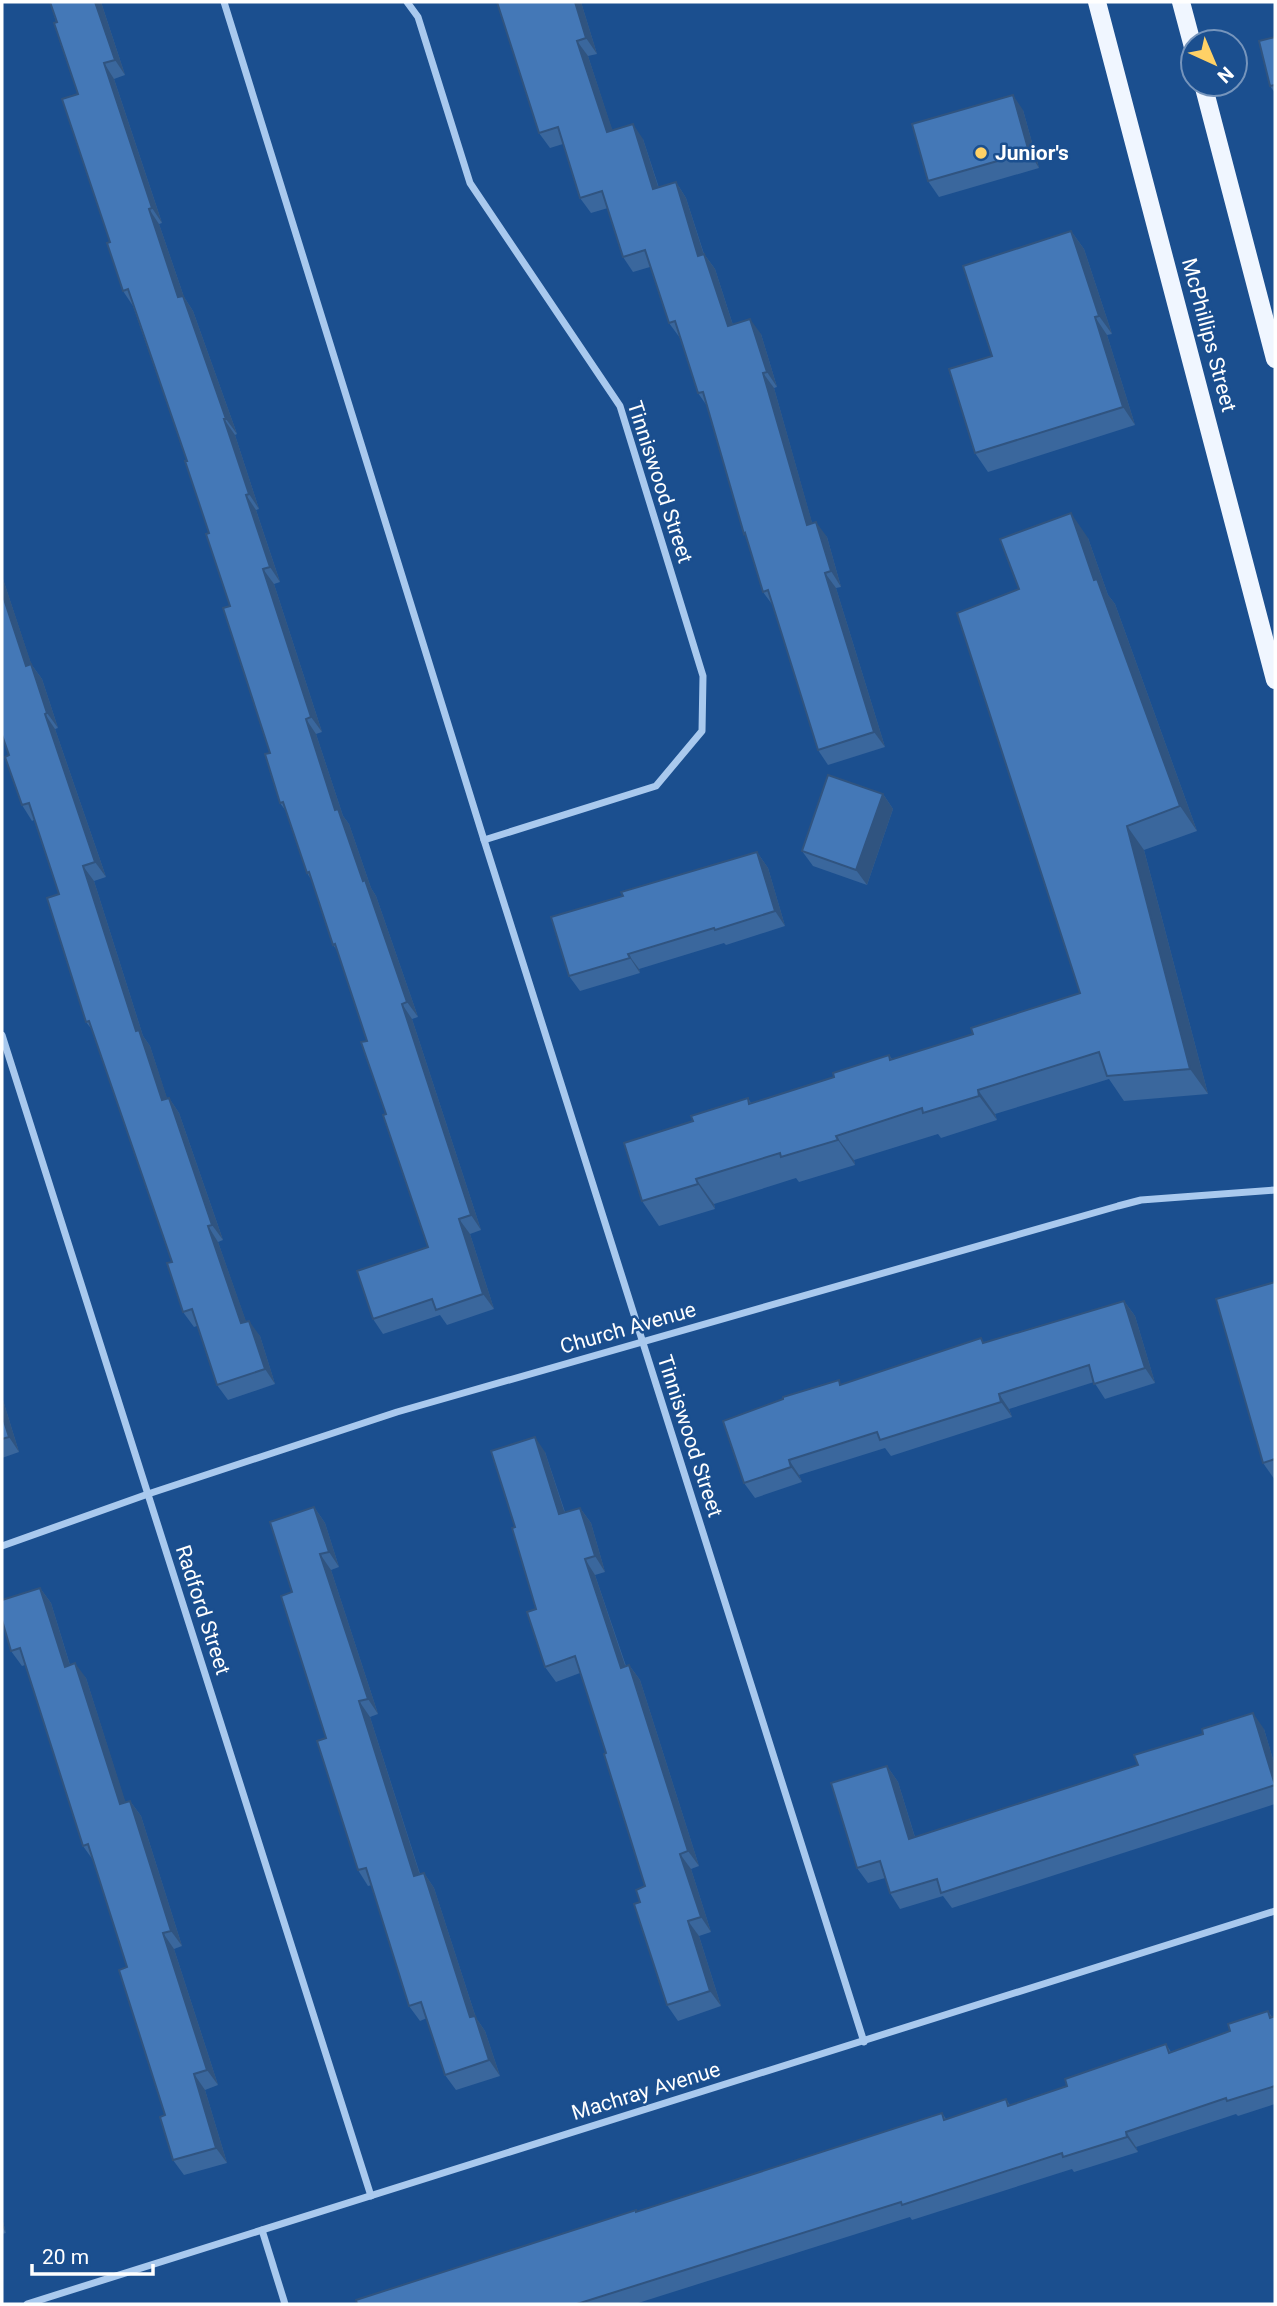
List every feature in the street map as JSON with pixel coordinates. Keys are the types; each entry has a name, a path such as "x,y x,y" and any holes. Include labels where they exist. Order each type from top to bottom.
{"main road":[{"name":"McPhillips Street","path":"1097,2 1275,680"},
{"path":"1181,2 1188,28"},
{"path":"1207,98 1275,359"}],"street":[{"name":"Tinniswood Street","path":"224,2 484,840 864,2042"},
{"name":"Tinniswood Street","path":"407,2 418,17 470,183 620,406 703,676 702,731 656,786 484,840"},
{"name":"Radford Street","path":"2,1035 371,2196"},
{"name":"Church Avenue","path":"2,1546 148,1494 397,1412 1141,1200 1275,1190"},
{"name":"Machray Avenue","path":"27,2304 1275,1911"},
{"path":"262,2230 285,2304"}],"building":[{"path":"50,2 95,2 115,60 104,63 152,208 149,209 178,297 183,296 249,494 246,495 270,567 263,569 311,717 306,719 335,810 338,809 363,881 365,880 407,1002 402,1004 471,1215 459,1219 483,1294 436,1310 432,1299 373,1319 357,1271 428,1247 383,1115 386,1114 361,1042 367,1041 335,944 333,945 283,802 280,803 265,754 270,753 223,608 230,606 206,534 209,533 187,461 128,289 123,291 107,243 110,242 62,99 78,94 54,23 57,22"},
{"path":"497,2 575,2 586,38 577,41 607,132 633,124 653,189 676,182 698,256 704,254 728,326 750,319 767,372 763,373 807,525 816,522 831,571 825,573 874,732 818,750 768,590 763,592 744,534 703,392 698,393 675,321 669,323 645,250 623,257 602,191 580,198 558,127 539,133"},
{"path":"1275,37 1275,85 1270,86 1259,41"},
{"name":"Junior's","path":"1013,95 1029,152 928,181 912,124"},
{"path":"1071,231 1099,316 1095,317 1123,407 975,453 949,369 992,356 963,266"},
{"path":"1071,513 1180,806 1127,826 1190,1069 1107,1076 1099,1052 978,1090 979,1096 923,1113 922,1108 836,1136 838,1140 781,1157 780,1153 696,1179 698,1184 642,1201 624,1143 693,1121 691,1116 748,1098 749,1104 834,1077 833,1073 889,1055 890,1060 973,1034 971,1028 1080,993 957,613 1019,589 1000,539"},
{"path":"2,593 26,666 31,664 95,862 83,866 136,1031 139,1030 162,1100 169,1098 212,1225 208,1226 241,1323 249,1321 265,1369 217,1385 192,1309 183,1312 167,1263 172,1262 89,1021 86,1022 47,898 59,894 29,803 22,805 5,757 9,755 2,735"},
{"path":"828,775 883,794 856,870 802,851"},
{"path":"757,852 775,911 628,954 630,958 569,976 551,917 623,896 621,892"},
{"path":"1275,1282 1275,1459 1263,1463 1216,1299"},
{"path":"1124,1301 1145,1368 1094,1384 1089,1365 999,1394 1001,1402 880,1440 877,1432 789,1460 791,1467 744,1483 723,1421 783,1397 839,1380 840,1385 981,1338 983,1343"},
{"path":"2,1415 9,1437 2,1439"},
{"path":"535,1437 559,1514 580,1508 595,1556 585,1559 621,1668 629,1665 688,1851 680,1854 701,1917 688,1921 710,1991 667,2005 634,1904 640,1902 636,1890 645,1886 575,1656 545,1667 527,1612 536,1609 512,1528 515,1527 491,1451"},
{"path":"314,1507 329,1552 320,1554 368,1699 359,1701 414,1876 424,1873 470,2017 475,2016 489,2060 445,2075 421,2002 409,2006 366,1868 358,1870 317,1741 326,1738 281,1596 292,1592 270,1522"},
{"path":"40,1588 65,1667 75,1663 120,1804 130,1801 171,1931 163,1933 207,2070 194,2074 216,2148 173,2160 160,2117 165,2115 119,1970 127,1967 88,1844 83,1846 20,1648 11,1651 2,1620 2,1600"},
{"path":"1253,1713 1275,1785 941,1893 937,1879 890,1893 880,1861 857,1868 831,1783 887,1766 909,1839 1138,1765 1134,1755 1203,1734 1202,1729"},
{"path":"1268,2011 1270,2018 1275,2016 1275,2086 1227,2101 1226,2098 1126,2132 1127,2137 1063,2157 1062,2153 577,2304 357,2304 356,2300 942,2113 944,2120 1006,2099 1008,2106 1067,2086 1065,2079 1166,2044 1169,2053 1230,2031 1228,2024"}],"place":[{"name":"Junior's","path":"981,153"}]}
